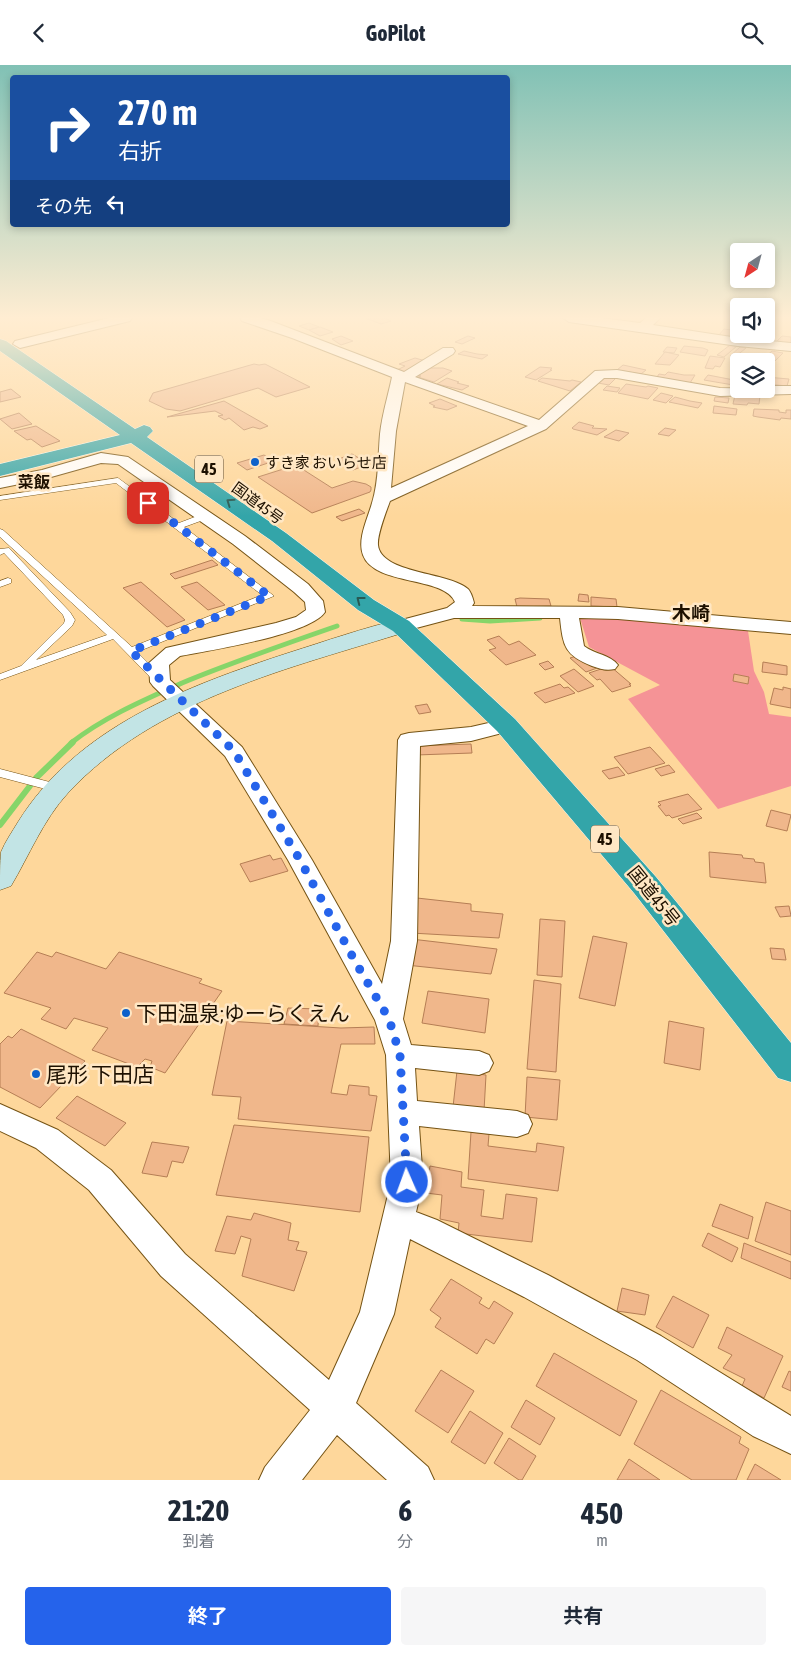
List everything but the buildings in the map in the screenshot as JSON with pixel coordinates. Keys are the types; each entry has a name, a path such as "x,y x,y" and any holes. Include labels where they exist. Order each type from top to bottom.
{"highway":[{"name":"国道45号","path":"65,384 136,432 279,537 366,605 401,626 506,725 646,885 791,1068"},
{"path":"0,465 136,432"},
{"path":"0,470 22,466 136,432"}],"street":[{"path":"400,384 388,431 382,498 369,544 372,555 389,569 445,584 461,593 465,603 454,612"},
{"path":"422,384 541,426"},
{"path":"382,498 541,426 552,419 588,384"},
{"path":"669,384 720,393 791,390"},
{"path":"0,483 101,458 122,460 239,540 301,588 314,601 316,612 303,621 281,628 173,652 159,663 160,681 234,751 300,860 389,1019 400,1055 407,1182 377,1313 335,1408 278,1480"},
{"path":"0,879 30,827 58,788 76,769 144,720 182,701 273,667 401,626 454,612 570,612 618,613 791,628"},
{"path":"570,612 574,647 578,653 608,665"},
{"path":"389,1019 404,941 409,740 471,734 506,725"},
{"path":"400,1055 478,1063"},
{"path":"404,1112 517,1124"},
{"path":"0,1117 47,1139 100,1180 173,1265 415,1480"},
{"path":"398,1220 426,1230 536,1286 649,1348 766,1423 791,1436"}],"lane":[{"path":"0,498 118,480 269,596 131,651"},
{"path":"178,526 203,517"},
{"path":"0,532 131,651 160,681"},
{"path":"0,552 6,551 67,614 70,620 69,624 26,667"},
{"path":"0,677 113,636"},
{"path":"0,773 58,788"}],"shaded area":[{"path":"580,618 619,618 748,631 754,671 764,692 769,714 791,717 791,786 718,809 628,699 660,685 589,647"}],"waterway":[{"path":"462,619 490,621 540,618"},
{"path":"71,743 111,717 182,683 240,660 337,626"},
{"path":"0,825 36,778 73,742"}],"place":[{"name":"すき家 おいらせ店","path":"255,462"},
{"name":"下田温泉;ゆーらくえん","path":"126,1013"},
{"name":"尾形 下田店","path":"36,1074"}],"district":[{"name":"菜飯","path":"34,482"},
{"name":"木崎","path":"691,613"}],"route":[{"path":"148,503 269,596 131,651 234,751 300,860 389,1019 400,1055 407,1182"}]}
